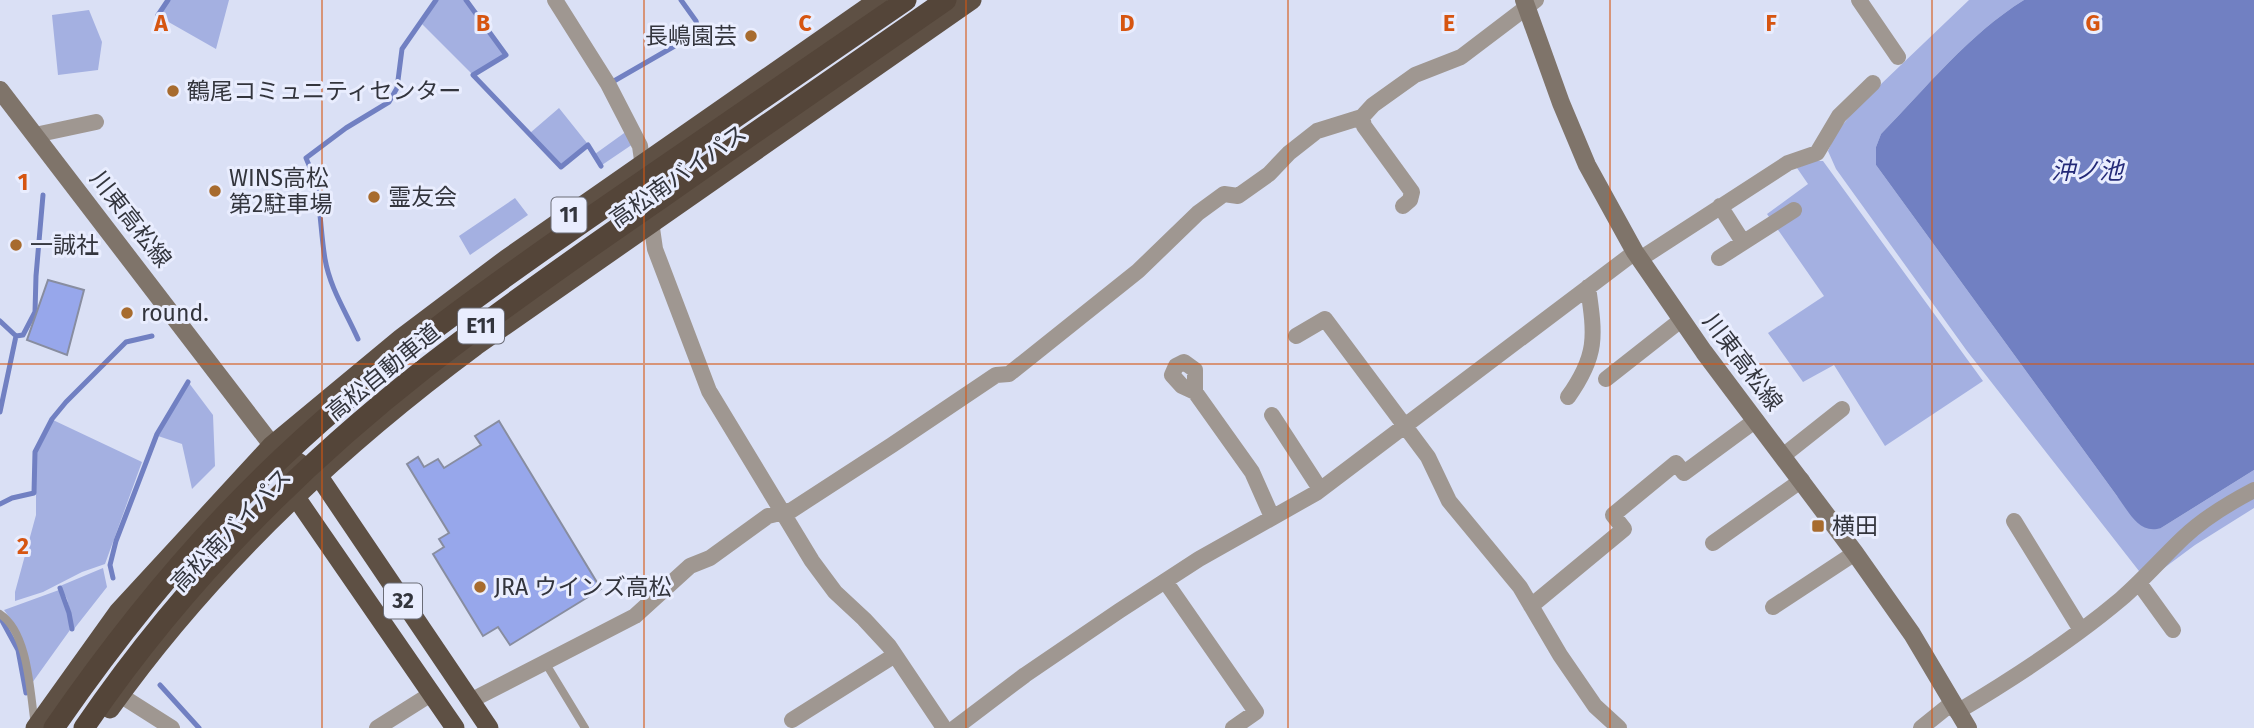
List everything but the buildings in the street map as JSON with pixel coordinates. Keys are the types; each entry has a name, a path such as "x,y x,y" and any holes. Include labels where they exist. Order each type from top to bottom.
{"highway":[{"name":"高松南バイパス","path":"35,728 118,612 272,445 401,338 506,259 878,0"},
{"name":"高松自動車道","path":"54,728 139,612 219,522 300,441 406,349 513,270 906,0"},
{"name":"高松自動車道","path":"84,728 111,688 160,627 236,540 317,461 412,379 526,292 946,0"},
{"name":"高松南バイパス","path":"97,728 169,632 237,554 318,475 429,381 972,0"},
{"name":"32","path":"272,445 318,475 489,728"},
{"name":"32","path":"272,445 295,496 455,728"}],"main road":[{"name":"川東高松線","path":"1529,2 1561,103 1587,165 1638,256 1681,320 1784,455 1912,634 1968,728"},
{"name":"川東高松線","path":"0,90 272,445"}],"street":[{"path":"555,0 625,113 640,146 655,249 709,391 812,561 835,592 864,618 895,655 944,728"},
{"path":"1859,0 1898,57"},
{"path":"470,701 635,616 690,566 710,558 768,516 792,510 996,375 1009,374 1138,271 1198,214 1224,194 1238,196 1269,174 1289,153 1317,131 1362,117 1373,105 1415,75 1461,57 1529,2"},
{"path":"956,728 1025,675 1165,581 1320,489 1588,288 1788,163 1817,153 1839,116 1874,83"},
{"path":"1362,117 1364,126 1412,192 1410,200 1403,206"},
{"path":"35,135 96,122"},
{"path":"1720,206 1743,242"},
{"path":"1719,258 1794,210"},
{"path":"1568,397 1584,375 1595,335 1588,288"},
{"path":"1296,336 1325,319 1428,457 1449,501 1520,587 1595,706 1619,728"},
{"path":"1606,379 1681,320"},
{"path":"1195,392 1252,472 1272,517"},
{"path":"1784,455 1842,409"},
{"path":"1272,415 1320,489"},
{"path":"1531,606 1624,529 1613,515 1676,463 1684,472 1756,420"},
{"path":"1713,543 1802,480"},
{"path":"1921,728 1954,707 2024,672 2139,583 2184,537 2254,490"},
{"path":"2014,521 2081,630"},
{"path":"1773,607 1855,553"},
{"path":"1165,581 1256,712 1233,728"},
{"path":"2139,583 2173,630"},
{"path":"792,720 895,655"},
{"path":"377,728 431,694"},
{"path":"120,695 172,728"}],"lane":[{"path":"0,614 11,626 22,650 35,728"},
{"path":"546,664 585,728"}],"shaded area":[{"path":"169,0 229,0 216,49 158,16"},
{"path":"438,0 465,0 504,51 504,56 472,74 422,24"},
{"path":"1969,0 2024,0 1966,45 1881,134 1876,147 1876,165 2117,496 2161,528 2254,470 2254,508 2195,545 2156,574 2139,571 1967,351 1836,169 1828,151 1836,133 1857,107"},
{"path":"89,10 102,42 98,70 58,75 52,15"},
{"path":"559,108 587,143 562,166 530,133"},
{"path":"627,131 633,144 602,165 595,154"},
{"path":"1814,161 1823,161 1983,381 1885,446 1834,365 1803,382 1768,333 1824,296 1767,214 1808,184 1797,168"},
{"path":"515,198 528,215 470,255 459,236"},
{"path":"189,383 213,415 215,466 192,489 182,444 158,436"},
{"path":"53,420 142,462 105,564 82,572 43,592 15,601 15,592 36,515 36,453"},
{"path":"103,568 107,587 74,629 67,599 60,586"},
{"path":"59,590 68,613 70,630 32,683 12,621 4,610"}],"water":[{"name":"沖ノ池","path":"2024,0 2254,0 2254,470 2161,528 2147,528 2130,515 1876,165 1876,147 1881,134 1966,45"}],"waterway":[{"path":"158,15 168,0"},
{"path":"358,339 327,270 317,196 306,158 346,128 389,102 397,88 402,49 436,0"},
{"path":"466,0 506,55 473,75 561,167 588,145 601,166"},
{"path":"614,81 699,32 696,21 681,0"},
{"path":"0,412 16,336 23,335 35,312 43,195"},
{"path":"0,321 16,336"},
{"path":"0,504 34,493 35,452 52,419 66,402 126,342 152,336"},
{"path":"113,578 110,565 116,541 157,434 188,382"},
{"path":"60,588 72,629"},
{"path":"0,617 18,650 26,693"},
{"path":"160,685 199,728"}],"place":[{"name":"長嶋園芸","path":"751,36"},
{"name":"鶴尾コミュニティセンター","path":"173,91"},
{"name":"WINS高松 第2駐車場","path":"215,191"},
{"name":"霊友会","path":"374,197"},
{"name":"一誠社","path":"16,245"},
{"name":"round.","path":"127,313"},
{"name":"横田","path":"1818,526"},
{"name":"JRA ウインズ高松","path":"480,587"}]}
